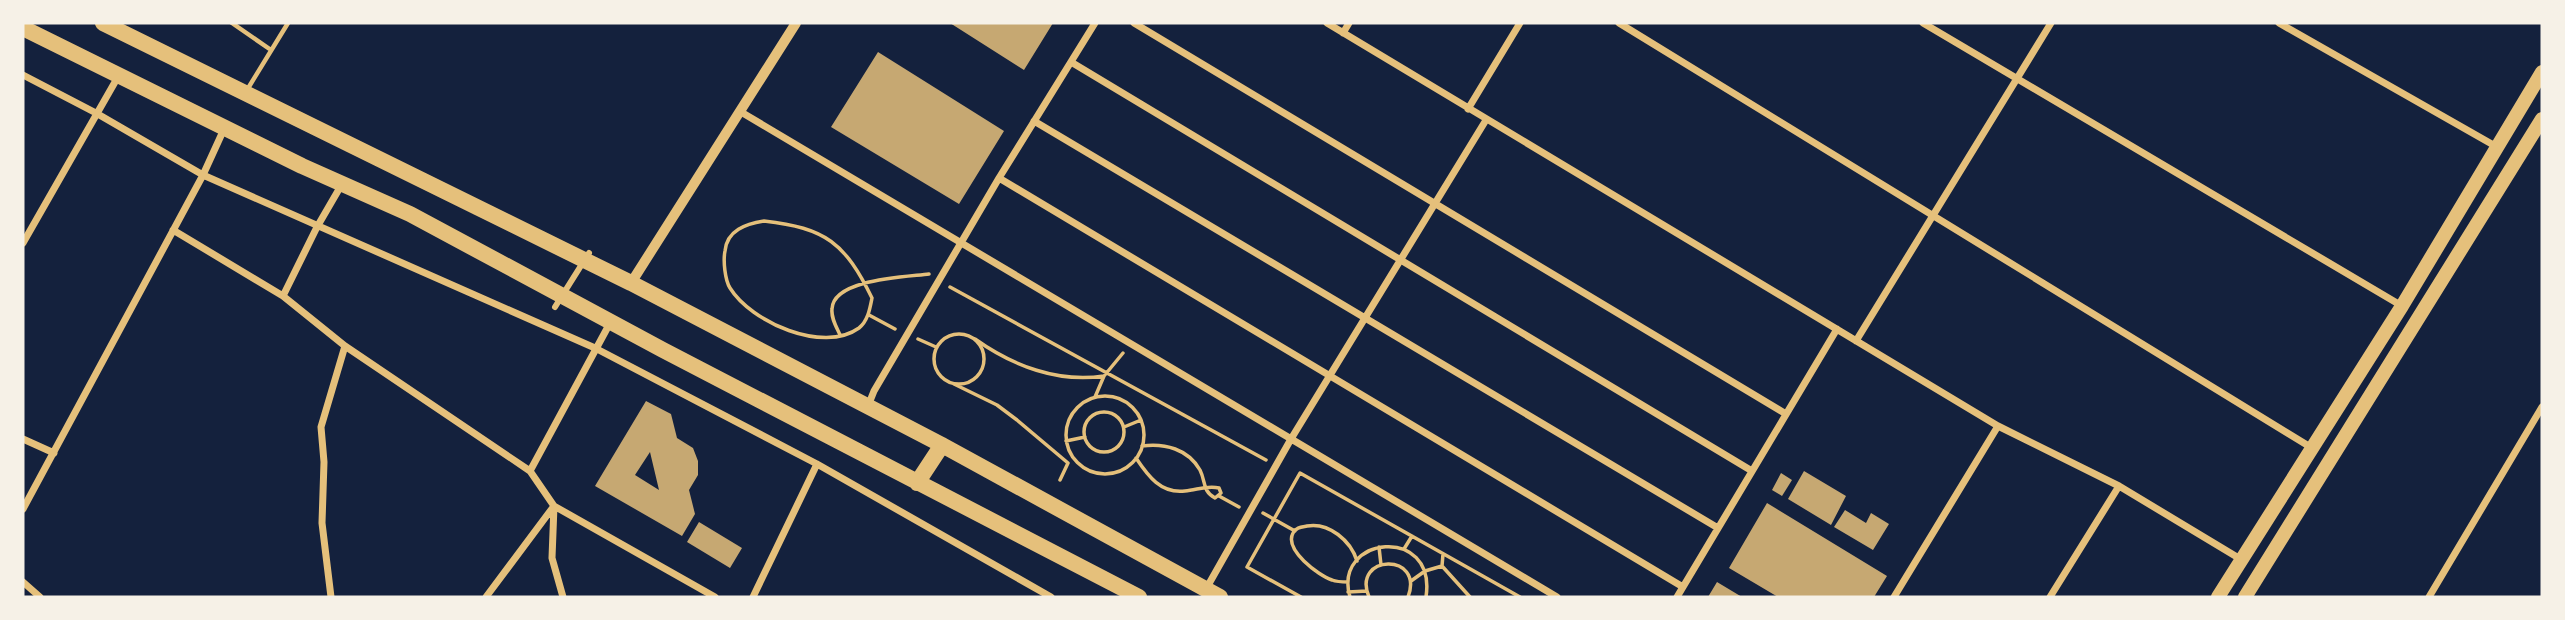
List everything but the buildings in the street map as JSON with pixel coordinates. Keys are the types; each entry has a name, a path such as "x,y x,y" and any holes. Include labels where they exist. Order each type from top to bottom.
{"highway":[{"path":"41,38 49,23"},
{"path":"103,23 120,27 245,94 631,283 942,445 1213,593"},
{"path":"23,28 225,128 410,214 611,322 1139,597"},
{"path":"918,483 942,445"}],"main road":[{"path":"2218,597 2402,306 2542,72"},
{"path":"2249,596 2542,119"}],"street":[{"path":"631,283 796,23"},
{"path":"868,406 999,178 1095,23"},
{"path":"1134,23 1786,414"},
{"path":"1327,23 1998,426 2119,486 2243,560"},
{"path":"1343,33 1349,23"},
{"path":"1468,109 1520,23"},
{"path":"1619,23 2312,448"},
{"path":"1923,23 2402,306"},
{"path":"1856,341 2051,23"},
{"path":"2279,23 2498,148"},
{"path":"1071,62 1752,471"},
{"path":"23,243 120,74"},
{"path":"23,75 96,113 203,176 595,348 817,464 1051,597"},
{"path":"741,112 1557,597"},
{"path":"1213,593 1249,512 1291,439 1486,120"},
{"path":"1034,121 1718,528"},
{"path":"23,509 203,176 225,128"},
{"path":"999,178 1683,587"},
{"path":"283,296 342,184"},
{"path":"173,230 283,296 345,346 530,471 554,506 715,597"},
{"path":"555,307 589,253"},
{"path":"530,471 611,322"},
{"path":"1677,597 1837,329"},
{"path":"331,597 322,523 324,462 321,427 345,346"},
{"path":"2429,597 2542,407"},
{"path":"1894,597 1998,426"},
{"path":"23,439 54,453"},
{"path":"752,597 817,464"},
{"path":"2050,597 2119,486"},
{"path":"486,597 554,506"},
{"path":"554,506 552,558 563,597"},
{"path":"23,582 40,597"}],"lane":[{"path":"232,23 271,50"},
{"path":"245,94 288,23"}],"path":[{"path":"764,221 794,224 821,234 843,250 865,283 872,298 869,315 860,327 840,335 806,337 774,324 749,309 728,286 724,257 726,241 743,225 764,221"},
{"path":"840,335 833,320 831,306 837,295 851,286 945,271"},
{"path":"939,281 1276,466"},
{"path":"869,315 937,348"},
{"path":"1068,463 1007,412 945,380 935,366 937,348 945,338 952,335 968,335 1010,360 1053,375 1080,379 1105,374"},
{"path":"954,384 970,382 982,370 984,352 975,340"},
{"path":"1095,397 1105,374 1118,362 1129,342"},
{"path":"1095,397 1116,397 1128,402 1141,420 1144,437 1136,458 1124,470 1111,474 1097,474 1084,469 1074,460 1066,441 1066,424 1071,413 1080,403 1095,397"},
{"path":"1099,412 1112,414 1124,427 1125,434 1119,446 1108,453 1094,450 1084,437 1088,420 1099,412"},
{"path":"1124,427 1141,420"},
{"path":"1066,441 1084,437"},
{"path":"1142,446 1157,444 1172,447 1191,458 1202,472 1208,494 1215,498 1219,496 1249,512"},
{"path":"1136,458 1158,485 1174,491 1219,488 1219,496"},
{"path":"1060,480 1068,463 1074,460"},
{"path":"1301,597 1247,568 1300,473 1520,597"},
{"path":"1274,519 1294,531"},
{"path":"1348,582 1334,581 1312,570 1292,542 1294,531 1312,525 1329,528 1345,540 1357,561"},
{"path":"1404,550 1412,536"},
{"path":"1350,597 1348,582 1352,567 1357,561 1371,549 1396,546 1418,560 1425,571 1428,585 1426,597"},
{"path":"1379,547 1381,565"},
{"path":"1443,554 1442,566 1470,597"},
{"path":"1369,597 1367,580 1370,573 1389,563 1402,568 1410,580 1408,597"},
{"path":"1410,580 1425,571 1442,566"},
{"path":"1348,592 1367,591"}]}
